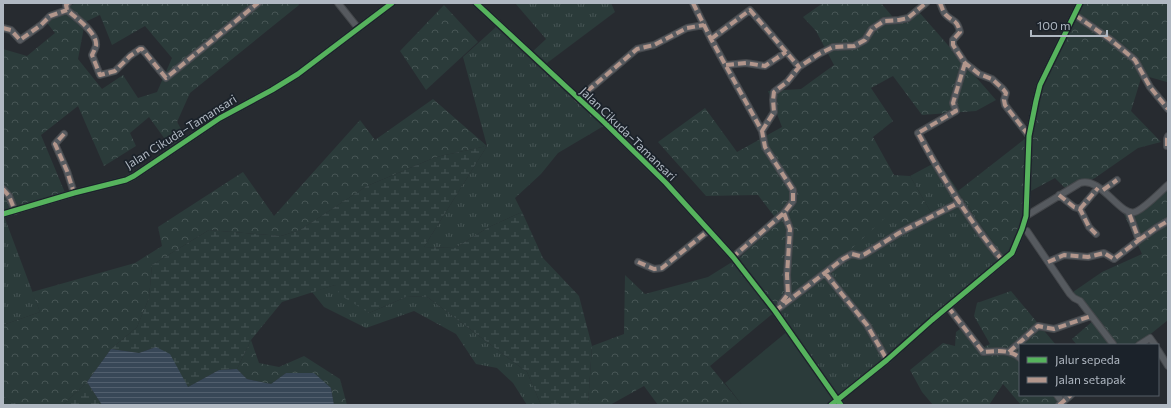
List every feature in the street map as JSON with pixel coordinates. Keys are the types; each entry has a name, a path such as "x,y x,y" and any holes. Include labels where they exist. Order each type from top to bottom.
{"street":[{"path":"68,3 66,6 67,10 88,28 94,38 96,45 92,55 100,75 115,71 130,56 142,49 166,78 258,3"},
{"path":"338,3 358,28"},
{"name":"Jalan Cikuda–Tamansari","path":"3,214 74,193 126,180 134,176 220,118 298,74 392,3"},
{"name":"Jalan Cikuda–Tamansari","path":"476,3 604,122 666,183 733,257 775,311 836,403"},
{"path":"693,3 711,39 762,131 765,147 792,190 793,201 784,213 733,257"},
{"path":"762,131 774,112 774,92 787,82 799,67 833,47 854,46 865,40 872,29 884,21 908,18 926,3"},
{"path":"940,3 944,13 955,21 959,27 960,32 953,40 953,45 964,63 979,74 992,79 1003,89 1006,93 1004,100 1005,105 1030,136"},
{"path":"836,403 1012,252 1026,216 1030,136 1040,85 1080,3"},
{"path":"3,28 10,30 20,40 41,25 50,16 67,10"},
{"path":"711,39 750,10 799,67"},
{"path":"1075,15 1111,40 1135,60 1150,87 1168,109"},
{"path":"578,99 637,49 654,45 687,28 704,26"},
{"path":"726,65 746,63 765,66 786,52"},
{"path":"964,63 953,103 956,111 918,133 935,164 984,239 1002,260"},
{"path":"64,134 55,144 67,171 74,193"},
{"path":"1167,146 1168,136"},
{"path":"1080,209 1101,189 1117,180"},
{"path":"1026,216 1059,195 1086,181 1101,189 1123,209 1130,213 1139,240"},
{"path":"1130,213 1135,212 1148,203 1168,185"},
{"path":"3,189 9,196 15,211"},
{"path":"1059,195 1074,207 1080,209 1088,227 1096,234"},
{"path":"775,311 843,259 852,254 860,256 865,254 899,234 960,202"},
{"path":"775,311 788,294 787,275 790,229 784,213"},
{"path":"1048,262 1064,255 1088,257 1104,253 1114,259 1168,221"},
{"path":"1022,229 1027,231 1070,294 1080,301 1113,344"},
{"path":"638,262 654,269 662,268 708,231"},
{"path":"825,273 867,325 887,360"},
{"path":"948,306 983,352 998,350 1015,353 1019,357"},
{"path":"1009,352 1038,326 1054,329 1091,316"},
{"path":"1141,344 1150,338 1154,344"},
{"path":"1159,352 1168,366"},
{"path":"1060,404 1070,396"}],"green space":[{"path":"76,3 298,3 299,5 190,93 177,122 187,139 172,149 149,117 130,133 136,146 104,166 78,106 41,135 66,195 3,216 3,49 27,56 55,33 43,18","holes":["100,15 112,45 145,26 172,58 157,92 138,98 123,75 102,89 78,59 85,22"]},
{"path":"515,3 611,3 615,12 543,66 607,124 558,153 541,174 515,198 522,212 489,227 455,248 424,247 487,146 463,57 497,26 529,55 546,39"},
{"path":"823,3 881,3 897,22 919,12 996,100 976,111 922,115 893,76 871,88 893,121 873,137 894,175 910,176 932,214 905,230 888,215 811,286 777,310 710,366 742,405 658,405 644,386 610,405 588,405 592,346 624,334 625,275 645,294 708,277 740,257 777,220 758,195 706,196 658,142 705,108 737,152 782,127 768,91 801,89 834,65 816,31 803,17"},
{"path":"1080,3 1168,3 1168,84 1167,82 1142,75 1131,111 1161,142 1138,148 1095,178 1067,190 1055,178 1029,192 1028,220 1005,260 958,191 1031,134 1041,83"},
{"path":"444,5 478,42 426,90 400,51"},
{"path":"433,99 487,146 436,157 367,186 300,230 281,236 209,230 152,265 149,298 137,327 111,349 87,382 63,405 18,405 3,396 3,325 40,312 32,292 135,263 162,246 158,227 243,172 274,216 360,120 375,140"},
{"path":"487,146 424,247 455,248 489,227 522,212 543,258 579,296 592,346 588,405 541,405 527,372 426,296 406,297 369,313 340,295 335,285 282,302 251,340 237,369 219,370 188,387 156,347 139,353 111,349 137,327 149,298 152,265 209,230 281,236 300,230 367,186 436,157"},
{"path":"938,161 1005,260 838,400 777,310 811,286 888,214 932,214 910,176"},
{"path":"1168,186 1168,320 1138,344 1076,344 1072,339 1094,320 1073,292 1102,272 1142,254 1123,212 1151,203"},
{"path":"3,216 40,312 3,325"},
{"path":"335,285 369,313 406,297 426,296 527,372 541,405 527,405 513,383 497,368 476,364 456,334 414,311 366,328 324,307 312,292"},
{"path":"1011,291 1055,344 1019,344 1019,396 1073,396 1072,399 1065,405 1021,405 1003,384 989,405 933,405 922,392 910,370 943,343 955,346 956,332 964,326 984,347 990,344 974,316 977,303"},
{"path":"789,330 838,400 832,405 742,405 725,383"},
{"path":"251,340 259,363 279,367 304,356 340,379 347,405 334,405 331,388 286,373 271,384 247,379 237,369"},
{"path":"87,382 102,405 63,405"},
{"path":"3,396 18,405 3,405"}],"water":[{"path":"156,347 170,354 188,387 219,370 237,369 247,379 271,384 286,373 314,373 331,388 334,405 102,405 87,382 111,349 139,353"}],"marked path":[{"path":"68,3 66,5 67,10 86,26 94,36 96,46 92,55 100,75 115,71 130,56 142,49 166,78 258,3"},
{"path":"693,3 711,39 762,131 765,147 793,190 793,201 784,213 733,257"},
{"path":"762,131 774,112 774,92 787,82 799,67 833,47 854,46 865,40 872,29 884,21 908,18 926,3"},
{"path":"940,3 945,14 956,23 959,28 960,32 953,40 953,45 965,63 979,74 992,79 1003,89 1006,93 1004,100 1005,105 1029,136"},
{"path":"3,28 11,30 20,40 41,25 50,16 67,10"},
{"path":"711,39 750,10 799,67"},
{"path":"1075,15 1111,40 1135,60 1150,87 1168,109"},
{"path":"578,99 637,49 654,45 687,28 704,25"},
{"path":"726,65 746,63 765,66 786,52"},
{"path":"965,63 953,103 956,111 918,133 957,199 1002,260"},
{"path":"64,134 55,144 67,171 74,193"},
{"path":"1167,146 1168,136"},
{"path":"1103,190 1117,180"},
{"path":"1080,209 1098,188"},
{"path":"3,189 9,196 15,211"},
{"path":"1059,195 1074,207 1080,209 1089,227 1096,234"},
{"path":"775,311 843,259 852,254 860,256 865,254 899,233 960,202"},
{"path":"782,302 788,294 787,275 790,229 784,213"},
{"path":"1048,262 1064,255 1088,257 1104,253 1114,259 1139,240 1129,213"},
{"path":"1139,240 1168,221"},
{"path":"638,262 654,269 662,268 708,231"},
{"path":"825,273 867,325 887,360"},
{"path":"948,307 983,352 1007,352 1019,357"},
{"path":"1009,352 1038,326 1054,329 1091,316"},
{"path":"1059,405 1070,396"}],"cycle path":[{"path":"3,214 74,193 126,180 134,176 220,118 298,74 392,3"},
{"path":"476,3 604,122 666,183 733,257 775,311 841,405"},
{"path":"831,405 887,360 1012,253 1026,216 1029,136 1040,85 1080,3"}]}
